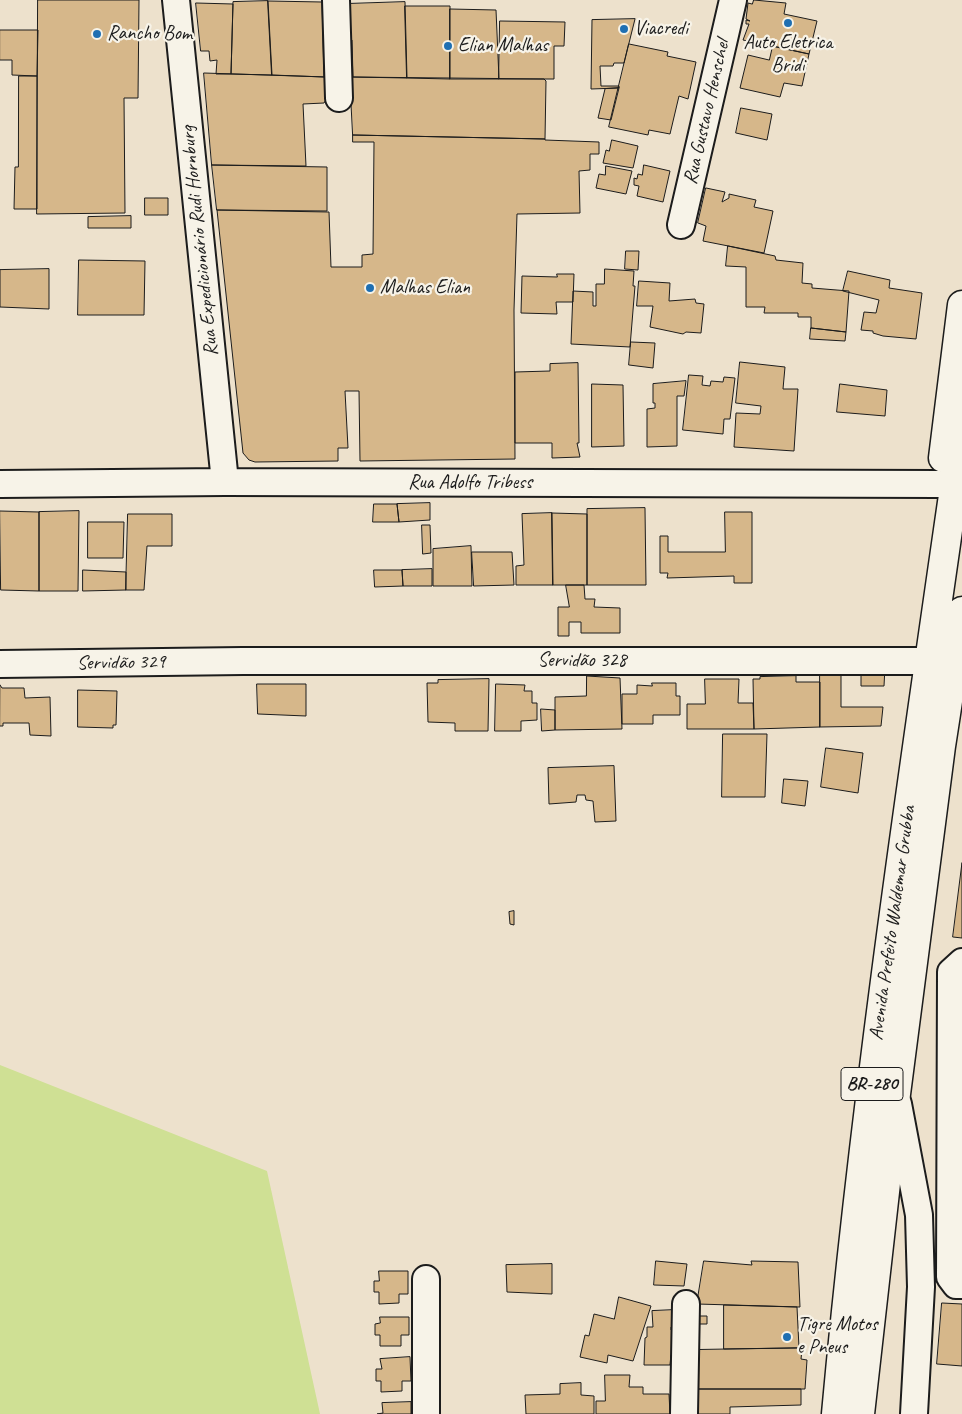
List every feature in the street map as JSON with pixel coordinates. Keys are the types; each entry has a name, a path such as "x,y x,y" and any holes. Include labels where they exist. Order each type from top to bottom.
{"highway":[{"path":"915,755 921,661 962,305"},
{"name":"Avenida Prefeito Waldemar Grubba","path":"836,1414 870,1093 915,755 962,433"},
{"name":"Avenida Prefeito Waldemar Grubba","path":"860,1414 896,1094 962,611"},
{"path":"950,690 962,654"}],"street":[{"name":"Rua Expedicionário Rudi Hornburg","path":"176,0 225,482"},
{"path":"336,0 339,98"},
{"name":"Rua Gustavo Henschel","path":"681,225 733,0"},
{"name":"Rua Adolfo Tribess","path":"0,484 225,482 940,484"},
{"name":"Servidão 328","path":"243,661 921,661"},
{"name":"Servidão 329","path":"0,664 243,661"},
{"path":"962,962 951,972 950,1277 956,1285 962,1285"},
{"path":"896,1094 919,1215 922,1287 914,1414"},
{"path":"426,1279 426,1414"},
{"path":"684,1414 686,1304"}],"green space":[{"path":"0,1065 267,1171 320,1414 0,1414"}],"building":[{"path":"38,0 139,0 138,98 124,98 125,213 37,214"},
{"path":"754,0 786,3 784,14 817,21 809,54 743,40 749,24 746,24 746,20 750,21 746,19 748,3 752,4"},
{"path":"268,1 272,75 231,74 233,2"},
{"path":"268,1 322,2 324,77 272,75"},
{"path":"405,2 407,78 353,77 352,40 348,40 345,4"},
{"path":"196,3 233,4 231,74 216,74 217,60 210,61 209,51 201,51"},
{"path":"405,6 450,6 450,79 407,78"},
{"path":"450,9 496,10 499,79 450,79"},
{"path":"635,19 624,63 614,63 613,66 600,66 601,86 619,86 619,88 591,89 592,20"},
{"path":"500,21 565,22 564,46 554,46 554,79 499,79"},
{"path":"0,30 38,30 37,76 12,75 12,60 0,60"},
{"path":"629,44 668,52 667,56 696,62 688,99 679,96 670,134 649,130 648,135 609,127"},
{"path":"773,46 809,54 802,86 784,83 780,97 740,88 748,55 769,60"},
{"path":"204,73 327,77 327,98 324,103 303,104 306,166 212,165"},
{"path":"19,76 37,76 37,209 14,209 15,167 18,167"},
{"path":"350,77 544,79 546,81 545,139 353,135"},
{"path":"619,88 611,120 598,118 605,89"},
{"path":"741,108 772,114 767,140 736,133"},
{"name":"Malhas Elian","path":"353,135 599,142 599,154 590,154 590,170 579,171 580,213 517,214 514,310 515,459 360,461 359,391 345,391 348,448 338,448 338,461 255,462 249,460 243,453 217,210 329,212 331,267 362,267 362,255 373,254 374,142 353,142"},
{"path":"612,140 638,146 633,168 603,163 606,150 609,151"},
{"path":"212,165 327,167 327,211 217,210"},
{"path":"644,165 670,171 663,202 637,196 639,186 634,185 634,178 637,179 638,174 642,175"},
{"path":"606,166 632,171 626,194 596,188 599,174 605,175"},
{"path":"706,188 725,192 722,202 729,198 729,194 756,200 754,207 773,211 764,253 703,241 706,226 698,223"},
{"path":"145,198 168,198 168,215 145,215"},
{"path":"131,216 131,228 88,228 88,217"},
{"path":"728,246 775,256 776,260 803,263 802,283 812,284 812,288 849,291 846,332 811,328 811,317 798,317 798,313 764,313 765,307 746,307 746,267 726,266"},
{"path":"626,251 639,251 638,270 625,269"},
{"path":"79,260 145,261 144,315 78,315"},
{"path":"49,269 49,309 0,307 0,270"},
{"path":"605,269 634,271 633,286 635,286 630,347 571,344 573,291 593,292 593,306 596,306 596,284 604,284"},
{"path":"848,271 890,280 889,288 922,293 916,339 883,336 873,333 873,331 861,330 864,312 876,313 879,300 843,291"},
{"path":"557,274 574,274 573,302 556,302 557,314 521,313 522,276 557,277"},
{"path":"639,281 670,283 669,301 695,299 696,303 704,304 701,333 686,332 683,334 650,327 653,306 637,306"},
{"path":"811,328 846,332 845,341 810,339"},
{"path":"631,342 655,343 653,368 629,365"},
{"path":"740,362 785,367 783,389 798,389 794,451 734,447 736,413 760,414 761,406 736,403"},
{"path":"578,363 579,443 577,443 580,457 552,458 552,443 515,443 515,372 550,371 550,364"},
{"path":"689,375 703,376 702,385 710,386 711,381 723,382 724,377 735,378 730,419 724,419 723,434 683,430"},
{"path":"686,381 684,396 677,396 677,446 647,447 647,409 655,408 655,403 653,403 653,384"},
{"path":"592,384 623,385 624,446 592,447"},
{"path":"840,384 887,390 885,416 837,412"},
{"path":"430,503 430,520 399,522 397,504"},
{"path":"374,504 397,504 399,522 373,522"},
{"path":"645,508 646,585 587,585 587,509"},
{"path":"0,511 39,512 39,591 1,590"},
{"path":"79,511 78,591 39,591 39,512"},
{"path":"725,512 752,512 752,583 734,583 734,576 667,578 668,573 660,573 660,536 668,536 668,552 725,552"},
{"path":"552,513 553,585 516,585 516,566 524,565 522,514"},
{"path":"552,513 587,514 587,585 553,585"},
{"path":"128,514 172,514 172,546 147,546 144,590 126,590"},
{"path":"88,522 124,522 123,558 88,558"},
{"path":"422,525 430,525 431,553 423,554"},
{"path":"471,546 472,586 433,586 433,549"},
{"path":"472,552 512,552 514,585 474,586"},
{"path":"432,569 432,586 403,586 402,570"},
{"path":"83,570 126,572 126,590 83,591"},
{"path":"374,570 402,570 403,586 375,587"},
{"path":"566,585 584,585 585,599 595,599 594,607 620,608 620,633 581,633 581,622 569,622 569,636 558,636 558,607 569,607"},
{"path":"820,666 841,666 841,707 883,707 881,726 820,727"},
{"path":"885,667 884,686 861,686 861,668"},
{"path":"587,676 620,678 622,729 555,730 555,697 586,696"},
{"path":"796,676 796,682 820,682 820,727 754,729 753,679 760,679 760,677"},
{"path":"489,679 488,731 455,731 455,723 428,722 427,683 438,683 438,680"},
{"path":"705,679 739,679 738,703 753,703 754,729 687,729 687,704 705,704"},
{"path":"652,683 676,683 676,696 680,696 680,715 653,715 653,724 622,724 622,694 637,694 637,685 652,686"},
{"path":"257,684 306,684 306,716 258,714"},
{"path":"496,684 525,685 524,691 532,691 532,703 537,703 537,720 521,721 521,731 495,731"},
{"path":"0,685 2,688 24,688 25,698 50,697 51,736 30,735 29,723 3,723 3,726 0,726"},
{"path":"78,690 117,691 116,725 113,725 113,728 78,727"},
{"path":"541,709 555,710 555,730 542,731"},
{"path":"723,734 767,734 765,797 722,797"},
{"path":"826,748 863,753 858,793 821,787"},
{"path":"614,766 616,821 595,822 593,801 586,800 585,795 577,795 576,802 549,804 548,768"},
{"path":"784,779 808,781 805,806 782,803"},
{"path":"962,863 962,938 953,937"},
{"path":"514,911 514,925 510,924 509,912"},
{"path":"656,1261 687,1264 684,1286 654,1285"},
{"path":"704,1261 752,1265 751,1261 798,1262 800,1307 697,1304"},
{"path":"552,1264 552,1294 507,1292 506,1265"},
{"path":"379,1271 408,1271 408,1294 399,1294 399,1303 379,1304 379,1292 374,1292 374,1281 379,1281"},
{"path":"619,1297 651,1306 633,1361 608,1355 607,1363 580,1357 585,1335 589,1336 594,1314 614,1319"},
{"path":"942,1303 962,1304 962,1366 937,1364"},
{"path":"724,1305 797,1307 799,1348 724,1349"},
{"path":"674,1310 674,1327 671,1327 671,1330 675,1330 676,1355 671,1355 670,1365 644,1365 647,1327 653,1327 652,1311"},
{"path":"695,1316 707,1316 707,1324 695,1324"},
{"path":"380,1317 409,1317 409,1335 401,1335 401,1346 380,1346 380,1335 375,1335 375,1324 380,1323"},
{"path":"799,1348 802,1350 801,1359 807,1360 805,1389 693,1389 693,1350"},
{"path":"410,1357 411,1381 402,1381 402,1391 381,1392 381,1381 376,1381 376,1369 382,1369 380,1359"},
{"path":"605,1375 630,1375 629,1387 643,1387 643,1394 669,1394 670,1414 596,1414 596,1401 605,1401"},
{"path":"581,1383 581,1395 594,1396 594,1414 526,1414 525,1395 560,1394 560,1384"},
{"path":"693,1389 801,1389 801,1405 730,1407 730,1414 692,1414"},
{"path":"411,1402 411,1414 377,1414 383,1413 382,1403"}],"place":[{"name":"Auto Eletrica Bridi","path":"788,23"},
{"name":"Viacredi","path":"624,29"},
{"name":"Rancho Bom","path":"97,34"},
{"name":"Elian Malhas","path":"448,46"},
{"name":"Malhas Elian","path":"370,288"},
{"name":"Tigre Motos e Pneus","path":"787,1337"}]}
